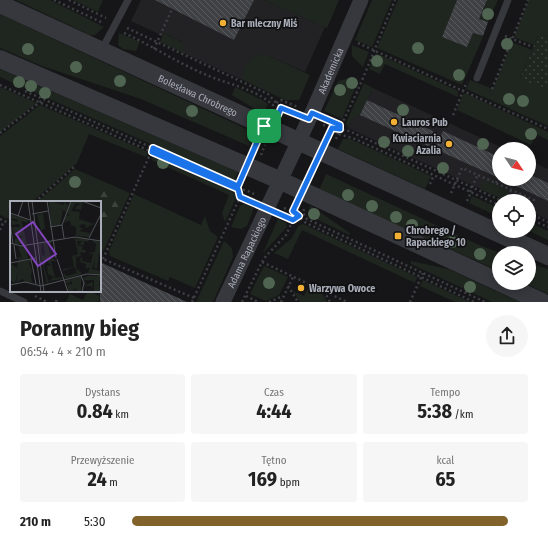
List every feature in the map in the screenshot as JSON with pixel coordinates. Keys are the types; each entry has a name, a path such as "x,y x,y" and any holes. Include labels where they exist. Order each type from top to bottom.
{"street":[{"name":"Akademicka","path":"279,180 311,116 361,0"},
{"name":"Bolesława Chrobrego","path":"0,4 101,52 548,256"},
{"path":"0,59 250,167 492,279"},
{"name":"Adama Rapackiego","path":"222,302 279,180"},
{"path":"269,204 290,191 302,192"},
{"path":"515,290 542,302"}],"lane":[{"path":"101,52 128,0"},
{"path":"477,78 508,0"},
{"path":"0,291 24,302"}],"path":[{"path":"54,0 156,43 268,94 281,108 340,125"},
{"path":"69,0 115,25 154,49 209,76 237,85 265,98 273,105"},
{"path":"395,0 344,120 340,125 339,134 355,139 492,202"},
{"path":"492,89 528,0"},
{"path":"154,49 172,9"},
{"path":"496,32 532,47"},
{"path":"355,41 548,129"},
{"path":"453,115 469,77"},
{"path":"0,85 6,82"},
{"path":"0,85 152,152 246,190 293,220"},
{"path":"0,133 44,100 153,148 238,188"},
{"path":"273,105 281,100 332,128 349,131 492,196"},
{"path":"246,190 250,167 268,128 273,105"},
{"path":"192,302 240,197 238,188 250,167 268,128 281,108"},
{"path":"321,153 332,128"},
{"path":"153,148 101,259 194,298"},
{"path":"36,201 75,166"},
{"path":"450,195 462,168 492,181"},
{"path":"467,202 478,174"},
{"path":"429,185 434,175"},
{"path":"502,186 520,194"},
{"path":"509,194 511,190"},
{"path":"293,211 302,192"},
{"path":"240,197 293,211 306,223 474,302"},
{"path":"242,302 266,256 286,235 293,220 303,213"},
{"path":"536,216 548,222"},
{"path":"0,219 10,224"},
{"path":"0,230 4,221"},
{"path":"536,222 548,227"},
{"path":"262,262 347,302"},
{"path":"410,302 423,273"},
{"path":"281,302 293,276"},
{"path":"288,286 298,302"},
{"path":"324,291 330,302"},
{"path":"246,296 258,302"},
{"path":"269,302 284,296"},
{"path":"56,302 57,298"}],"shaded area":[{"path":"141,0 264,0 325,27 305,72 269,56 243,73 243,80 183,53 183,43 180,41 164,33 163,36 131,21"},
{"path":"373,88 492,143 492,186 536,186 536,163 548,169 548,220 536,214 536,194 492,194 348,128 353,116 360,115"}],"green space":[{"path":"16,0 50,0 104,27 95,35 90,35"},
{"path":"73,0 103,0 98,12"},
{"path":"264,0 339,0 327,28"},
{"path":"372,0 392,0 372,47 355,40"},
{"path":"398,0 457,0 442,37 467,47 473,33 483,37 462,85 377,48"},
{"path":"487,0 498,0 488,22 479,19"},
{"path":"529,0 548,0 548,37 539,33 534,45 514,37"},
{"path":"0,14 255,133 249,146 141,99 42,66 0,48"},
{"path":"119,33 140,42 136,51 123,49 118,45"},
{"path":"164,33 183,43 183,53 160,42"},
{"path":"539,33 548,37 548,90 520,79"},
{"path":"512,42 532,50 520,78 548,90 548,126 466,89 470,80 493,89"},
{"path":"352,45 369,52 363,67 352,56"},
{"path":"376,53 458,91 458,97 385,64 380,74 369,69"},
{"path":"260,54 269,56 310,75 299,100 285,100 243,80 247,64"},
{"path":"0,69 238,172 234,181 0,77"},
{"path":"349,78 358,81 342,119 324,111 338,81"},
{"path":"364,83 373,88 360,115 356,118 353,117 348,128 346,123"},
{"path":"0,87 37,103 0,132"},
{"path":"235,87 268,104 263,114 232,95"},
{"path":"463,94 467,94 548,132 548,140 536,134 532,142 525,142 457,110"},
{"path":"40,105 148,152 146,157 89,134 77,163 33,201 10,201 10,220 0,215 0,136"},
{"path":"343,139 350,139 431,176 425,189 338,149"},
{"path":"154,155 234,192 236,198 225,222 222,213 229,195 152,160"},
{"path":"75,169 130,193 104,250 101,252 101,201 38,201"},
{"path":"326,174 492,250 492,268 319,190"},
{"path":"484,180 492,184 492,186 498,186 509,191 507,194 492,194 480,189"},
{"path":"96,189 108,190 122,197 115,216 104,231 101,231 101,201 87,201"},
{"path":"134,194 201,225 205,216 210,231 218,237 195,288 170,277 168,281 110,256 109,251"},
{"path":"472,196 492,205 492,214 469,203"},
{"path":"244,204 254,208 247,226 241,229 231,227 240,206"},
{"path":"310,205 350,233 349,235 308,215"},
{"path":"278,219 286,223 287,227 263,253"},
{"path":"303,224 417,277 415,283 302,230 288,259 274,253 292,238 298,226"},
{"path":"536,225 548,231 548,240 536,234"},
{"path":"224,241 232,248 233,257 213,302 196,302"},
{"path":"411,261 448,269 520,302 492,302 411,264"},
{"path":"536,265 548,269 548,294 536,288"},
{"path":"264,266 288,277 279,295 266,301 250,294"},
{"path":"423,280 470,302 455,302 420,286"},
{"path":"309,286 322,293 327,302 300,302 293,291 304,296"},
{"path":"87,292 100,296 98,302 66,302 70,294 83,300"}],"building":[{"path":"155,0 254,0 234,40"},
{"path":"457,0 487,0 479,19 488,22 483,36 473,33 467,47 442,37"},
{"path":"367,100 441,135 443,131 492,154 492,175 360,115"},
{"path":"536,177 548,183 548,201 536,194 516,186 536,186"},
{"path":"101,262 187,302 100,302"}],"place":[{"name":"Bar mleczny Miś","path":"223,23"},
{"name":"Lauros Pub","path":"394,122"},
{"name":"Kwiaciarnia Azalia","path":"449,144"},
{"name":"Chrobrego / Rapackiego 10","path":"398,236"},
{"name":"Warzywa Owoce","path":"301,288"}],"route":[{"path":"281,108 309,119 312,113 340,125 340,129 332,128 293,211 299,216 293,220 240,197 238,189 152,152 153,148 238,186 264,126 272,129 281,108"}]}
